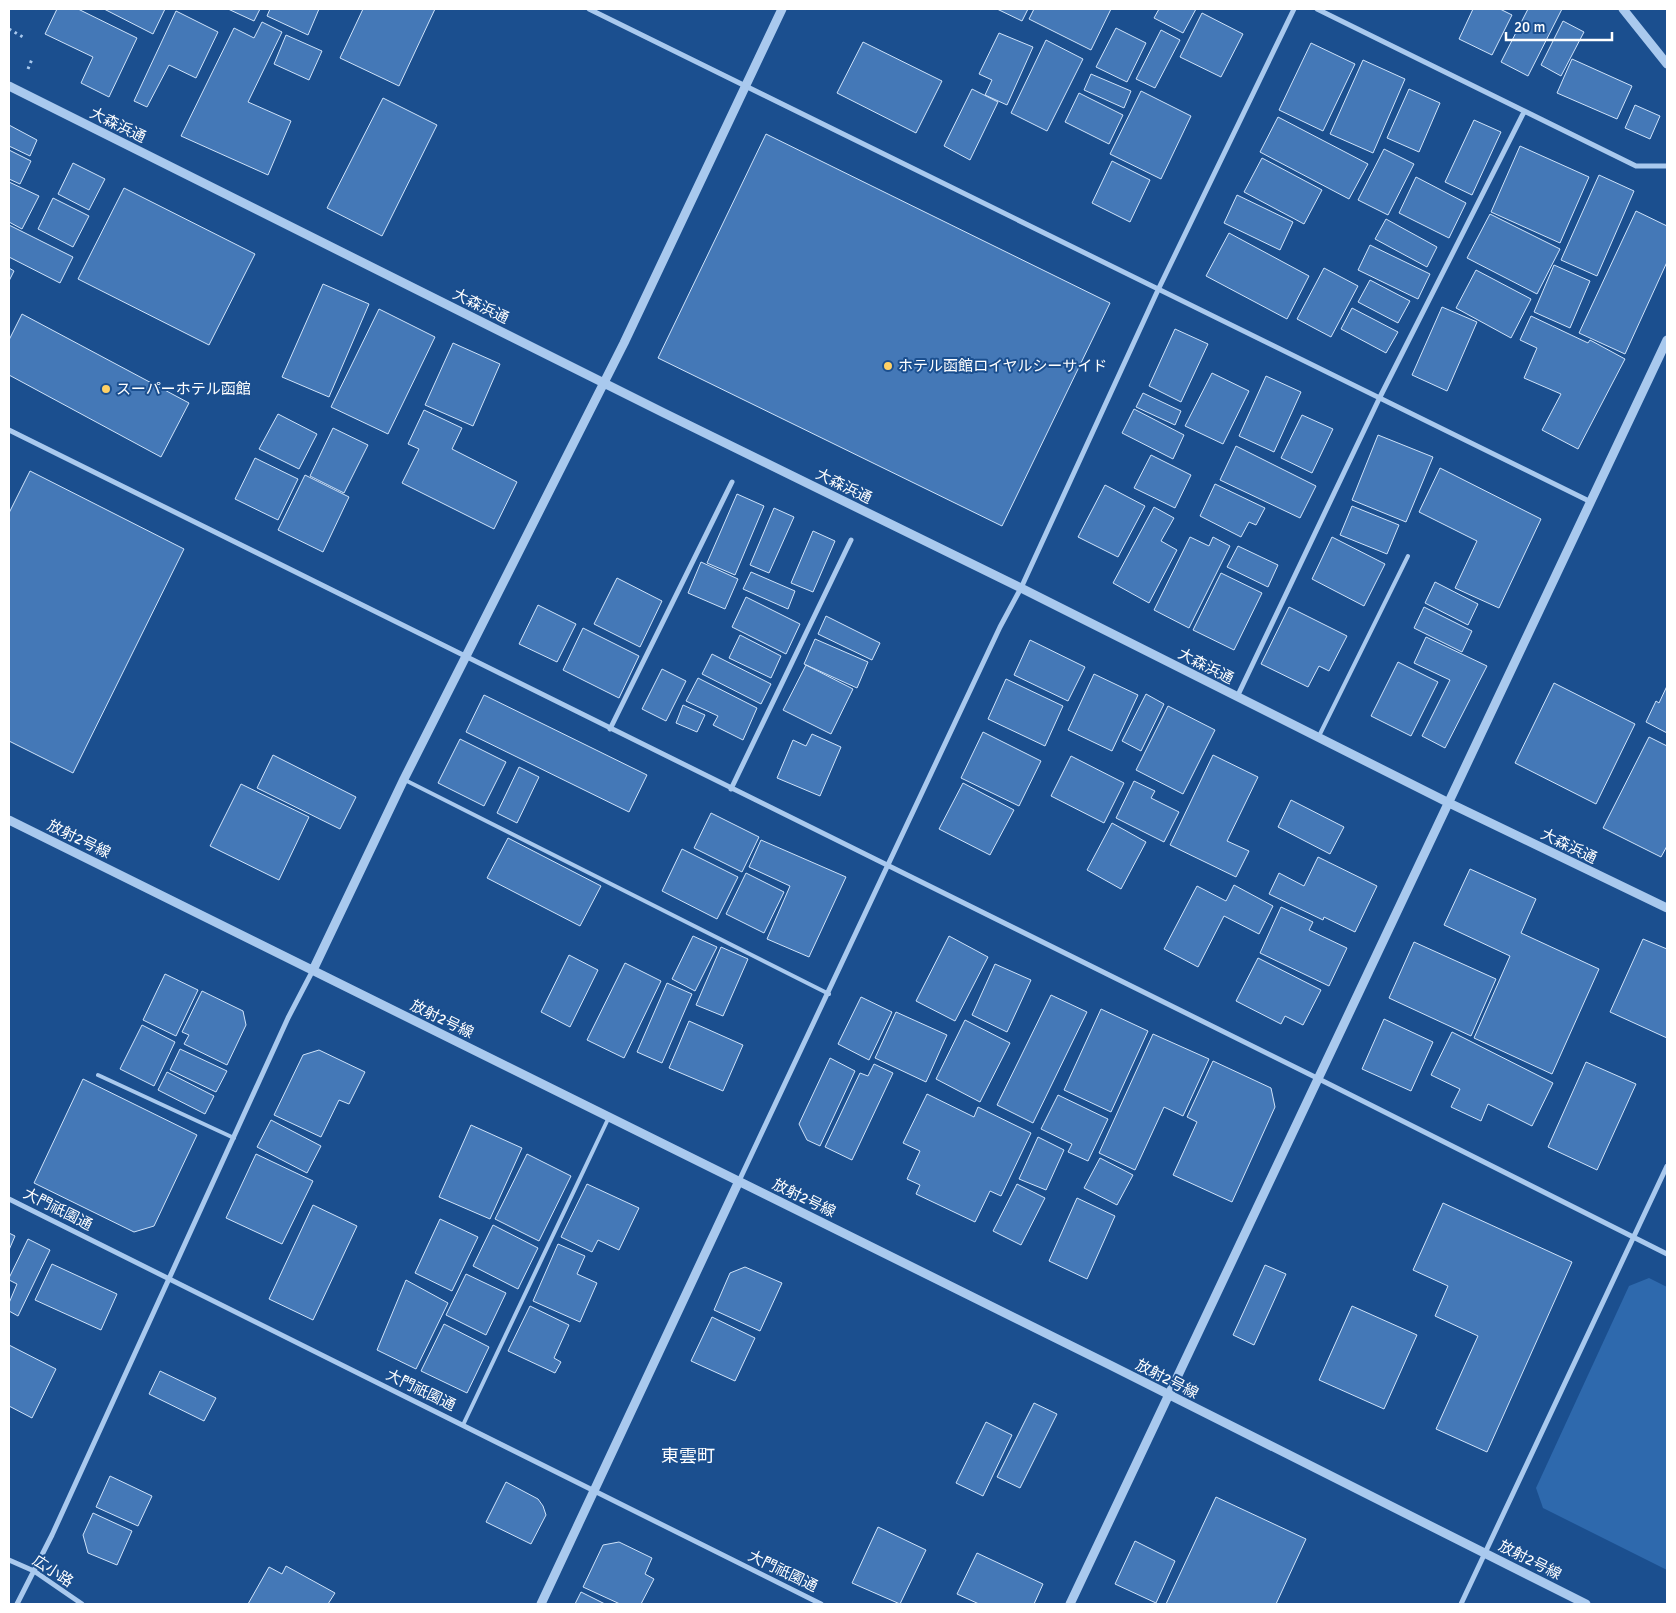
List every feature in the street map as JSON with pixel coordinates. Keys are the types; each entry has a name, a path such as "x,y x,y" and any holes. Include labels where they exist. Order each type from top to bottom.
{"street":[{"path":"589,9 1591,502"},
{"path":"17,1604 34,1571 288,1018 465,656 604,383 782,9"},
{"path":"541,1604 739,1181 829,994 887,865 1000,627 1021,588 1158,290 1294,9"},
{"path":"1317,9 1636,166 1667,166"},
{"path":"1623,9 1667,64"},
{"name":"大森浜通","path":"9,86 604,383 1021,588 1447,802 1667,908"},
{"path":"1237,697 1379,399 1524,112"},
{"path":"1070,1604 1447,802 1667,340"},
{"path":"9,430 1317,1078 1667,1254"},
{"path":"610,729 732,482"},
{"path":"731,789 851,540"},
{"name":"放射2号線","path":"9,820 1486,1552 1586,1604"},
{"path":"1461,1604 1667,1166"},
{"name":"大門祇園通","path":"9,1198 594,1492 822,1604"},
{"name":"広小路","path":"9,1560 34,1571 82,1604"}],"lane":[{"path":"1318,738 1408,556"},
{"path":"404,779 829,994"},
{"path":"98,1075 234,1138"},
{"path":"463,1425 608,1117"}],"path":[{"path":"9,29 23,37"}],"shaded area":[{"path":"1649,1278 1667,1287 1667,1570 1543,1508 1536,1488 1629,1286"}],"building":[{"path":"57,9 78,9 137,38 109,97 81,83 93,57 45,34"},
{"path":"104,9 165,9 153,34"},
{"path":"228,9 260,9 254,21"},
{"path":"270,9 319,9 308,35 267,16"},
{"path":"363,9 435,9 399,86 340,58"},
{"path":"997,9 1028,9 1022,21"},
{"path":"1034,9 1111,9 1091,50 1029,19"},
{"path":"1159,9 1196,9 1183,33 1154,18"},
{"path":"1473,9 1500,9 1512,15 1492,55 1459,39"},
{"path":"1528,9 1562,9 1528,76 1501,62"},
{"path":"176,11 218,32 196,78 169,65 147,107 134,101"},
{"path":"1202,13 1243,34 1221,77 1180,57"},
{"path":"1563,21 1584,32 1561,76 1541,65"},
{"path":"262,22 282,32 248,102 291,121 268,175 181,136 234,28 254,38"},
{"path":"1116,28 1146,43 1127,82 1096,67"},
{"path":"1161,30 1180,40 1155,88 1136,79"},
{"path":"999,33 1033,47 1007,105 985,95 992,80 979,74"},
{"path":"286,35 322,51 309,80 274,64"},
{"path":"1046,40 1083,59 1047,131 1011,113"},
{"path":"863,42 942,81 916,133 837,93"},
{"path":"1311,43 1355,64 1323,131 1279,110"},
{"path":"1572,59 1632,86 1617,119 1557,93"},
{"path":"1363,60 1405,79 1373,153 1330,134"},
{"path":"1091,74 1131,91 1124,108 1084,90"},
{"path":"972,89 998,102 970,160 944,146"},
{"path":"1409,89 1440,103 1419,152 1387,138"},
{"path":"1141,91 1191,116 1161,179 1110,154"},
{"path":"1079,93 1123,115 1109,144 1065,122"},
{"path":"383,98 437,125 382,236 327,208"},
{"path":"1635,105 1660,116 1650,139 1625,128"},
{"path":"1278,117 1368,164 1349,199 1260,152"},
{"path":"1474,120 1501,132 1472,195 1445,182"},
{"path":"9,125 37,140 30,156 9,146"},
{"path":"766,134 1110,303 1002,526 658,358"},
{"path":"1520,146 1589,177 1560,243 1491,212"},
{"path":"1384,149 1414,164 1388,215 1358,200"},
{"path":"9,150 31,161 20,184 9,179"},
{"path":"1262,158 1322,190 1304,224 1244,192"},
{"path":"1112,161 1150,180 1130,222 1092,203"},
{"path":"73,163 105,179 89,210 58,194"},
{"path":"1599,175 1634,191 1597,276 1561,260"},
{"path":"1416,177 1466,203 1449,238 1399,213"},
{"path":"9,182 39,196 22,229 9,222"},
{"path":"124,188 255,254 209,345 78,279"},
{"path":"1237,195 1293,222 1280,250 1224,223"},
{"path":"53,198 89,216 73,247 38,229"},
{"path":"1636,211 1667,226 1667,262 1625,354 1579,333"},
{"path":"1490,214 1560,249 1537,294 1467,258"},
{"path":"1386,219 1437,247 1427,267 1375,239"},
{"path":"9,225 73,257 60,283 9,257"},
{"path":"1229,233 1309,276 1287,319 1206,276"},
{"path":"1370,245 1430,274 1418,299 1358,270"},
{"path":"1554,265 1590,281 1570,328 1534,312"},
{"path":"9,268 14,271 9,281"},
{"path":"1324,268 1358,286 1331,337 1297,319"},
{"path":"1476,270 1531,299 1511,338 1456,308"},
{"path":"1370,280 1410,301 1398,323 1358,302"},
{"path":"323,284 369,304 329,397 282,377"},
{"path":"1442,307 1477,322 1447,391 1412,375"},
{"path":"1352,308 1398,332 1386,353 1341,329"},
{"path":"379,309 435,337 388,434 331,407"},
{"path":"22,314 189,403 161,457 9,375 9,340"},
{"path":"1531,316 1588,343 1590,340 1625,359 1578,449 1542,430 1561,394 1524,378 1537,348 1520,340"},
{"path":"1175,329 1208,344 1181,402 1149,386"},
{"path":"453,343 500,364 473,426 425,405"},
{"path":"1212,373 1249,391 1223,444 1185,426"},
{"path":"1266,376 1301,392 1274,452 1239,436"},
{"path":"1143,393 1181,411 1175,425 1136,407"},
{"path":"1134,409 1184,435 1173,459 1122,433"},
{"path":"424,410 462,428 452,449 517,482 494,529 402,483 419,449 408,444"},
{"path":"278,414 317,434 299,469 259,449"},
{"path":"1302,415 1333,429 1312,473 1281,458"},
{"path":"333,428 368,445 344,493 310,476"},
{"path":"1378,435 1433,457 1406,522 1352,500"},
{"path":"1236,446 1316,486 1300,518 1220,480"},
{"path":"1151,455 1191,475 1175,508 1134,488"},
{"path":"255,458 298,479 278,520 235,499"},
{"path":"1440,468 1541,519 1499,608 1455,588 1477,541 1419,512"},
{"path":"30,471 184,549 73,773 9,741 9,513"},
{"path":"305,475 349,497 323,552 278,530"},
{"path":"1215,484 1265,508 1256,525 1249,522 1241,537 1200,516"},
{"path":"1105,485 1145,506 1118,557 1078,537"},
{"path":"737,494 764,506 735,575 707,563"},
{"path":"1352,506 1399,525 1387,554 1340,535"},
{"path":"1154,507 1174,518 1161,541 1177,550 1149,603 1113,583"},
{"path":"774,508 794,517 769,573 750,565"},
{"path":"813,531 835,541 813,592 791,583"},
{"path":"1190,537 1209,546 1213,537 1230,546 1189,628 1154,610"},
{"path":"1332,537 1385,564 1364,606 1312,579"},
{"path":"1238,546 1278,565 1268,587 1227,567"},
{"path":"701,562 738,579 725,609 688,593"},
{"path":"751,572 795,591 788,609 743,589"},
{"path":"1221,573 1262,593 1234,650 1193,630"},
{"path":"617,578 662,601 640,647 594,624"},
{"path":"1435,582 1478,604 1468,625 1425,603"},
{"path":"746,597 800,624 786,654 732,627"},
{"path":"538,605 576,624 557,662 519,644"},
{"path":"1289,607 1347,636 1329,671 1319,666 1308,687 1261,664"},
{"path":"1424,607 1472,631 1462,652 1414,628"},
{"path":"826,616 880,643 872,660 818,634"},
{"path":"583,628 639,656 619,698 563,670"},
{"path":"740,635 781,656 771,678 729,658"},
{"path":"1426,637 1487,666 1445,748 1422,736 1450,680 1414,663"},
{"path":"815,639 868,662 857,688 804,664"},
{"path":"1030,640 1085,667 1068,701 1014,675"},
{"path":"712,654 771,684 761,704 702,674"},
{"path":"1398,662 1438,682 1411,736 1371,716"},
{"path":"806,665 853,689 831,734 783,710"},
{"path":"662,669 686,681 666,721 642,709"},
{"path":"1094,674 1138,695 1112,751 1068,730"},
{"path":"698,678 757,708 743,740 713,725 718,716 686,701"},
{"path":"1006,679 1063,706 1045,746 988,719"},
{"path":"1554,683 1635,724 1596,804 1515,763"},
{"path":"1667,686 1667,733 1646,722 1656,701 1659,703"},
{"path":"1146,694 1164,704 1141,751 1122,741"},
{"path":"484,695 647,775 629,812 466,732"},
{"path":"683,705 705,715 697,732 676,723"},
{"path":"1168,706 1215,730 1183,794 1136,770"},
{"path":"983,732 1041,761 1019,806 961,778"},
{"path":"812,734 841,747 820,796 777,778 793,740 806,746"},
{"path":"1649,737 1667,746 1667,846 1661,857 1603,828"},
{"path":"460,739 506,762 484,806 438,783"},
{"path":"273,755 356,797 340,829 257,788"},
{"path":"1213,755 1258,777 1227,841 1249,851 1236,877 1170,845"},
{"path":"1071,756 1124,783 1104,823 1051,796"},
{"path":"519,767 539,777 517,823 497,813"},
{"path":"1134,781 1155,791 1151,798 1179,812 1164,842 1116,818"},
{"path":"963,783 1014,810 990,855 939,829"},
{"path":"241,784 309,817 279,880 210,846"},
{"path":"1291,800 1344,827 1330,854 1278,827"},
{"path":"711,813 759,837 742,872 694,848"},
{"path":"1112,823 1146,842 1121,889 1087,870"},
{"path":"508,838 601,886 580,926 487,878"},
{"path":"761,840 846,877 809,957 767,939 790,886 749,867"},
{"path":"682,849 738,877 717,919 662,891"},
{"path":"1318,857 1377,886 1355,932 1324,917 1323,920 1269,894 1279,873 1304,886"},
{"path":"1470,869 1536,899 1521,933 1599,969 1552,1074 1474,1038 1510,956 1444,925"},
{"path":"746,873 784,892 764,933 726,914"},
{"path":"1234,885 1273,906 1259,934 1224,916 1198,967 1164,949 1197,886 1226,901"},
{"path":"1281,907 1313,922 1309,930 1347,948 1329,986 1260,953"},
{"path":"693,936 717,947 695,991 672,979"},
{"path":"949,936 988,957 955,1021 916,1001"},
{"path":"1643,939 1667,949 1667,1038 1610,1012"},
{"path":"1414,942 1496,979 1471,1036 1389,998"},
{"path":"721,947 748,959 723,1016 696,1005"},
{"path":"569,955 598,970 570,1027 541,1012"},
{"path":"1258,958 1321,990 1303,1025 1285,1016 1281,1024 1236,1001"},
{"path":"625,963 661,981 624,1058 587,1040"},
{"path":"995,964 1031,980 1007,1032 972,1015"},
{"path":"165,974 198,990 176,1036 143,1020"},
{"path":"667,983 692,994 662,1063 637,1052"},
{"path":"202,991 243,1011 246,1025 227,1065 184,1044 189,1035 182,1032"},
{"path":"1051,995 1087,1012 1033,1123 997,1105"},
{"path":"861,997 892,1012 869,1060 838,1044"},
{"path":"1101,1009 1148,1031 1111,1112 1064,1090"},
{"path":"896,1012 947,1035 926,1082 875,1058"},
{"path":"1384,1019 1433,1042 1411,1091 1362,1069"},
{"path":"965,1020 1010,1043 980,1102 936,1079"},
{"path":"689,1021 743,1045 723,1091 669,1068"},
{"path":"142,1025 175,1042 154,1086 120,1069"},
{"path":"1452,1032 1553,1083 1532,1126 1488,1104 1481,1121 1451,1107 1460,1089 1431,1075"},
{"path":"1153,1034 1209,1059 1183,1116 1164,1107 1135,1170 1099,1153"},
{"path":"180,1049 227,1071 216,1092 170,1070"},
{"path":"319,1050 365,1072 349,1104 339,1100 321,1137 274,1115 303,1055"},
{"path":"830,1058 855,1071 820,1146 807,1140 799,1124"},
{"path":"1213,1061 1271,1088 1275,1107 1232,1202 1173,1175 1197,1122 1187,1117"},
{"path":"1586,1062 1636,1084 1597,1170 1548,1147"},
{"path":"874,1064 893,1073 852,1160 825,1147 860,1073 868,1076"},
{"path":"167,1072 214,1096 205,1114 158,1090"},
{"path":"83,1079 197,1135 154,1226 134,1232 34,1183"},
{"path":"927,1094 974,1117 978,1107 1031,1133 1001,1196 990,1191 975,1222 916,1194 920,1185 907,1179 920,1151 903,1143"},
{"path":"1058,1095 1108,1119 1088,1161 1068,1152 1072,1144 1041,1129"},
{"path":"271,1120 321,1146 307,1173 257,1147"},
{"path":"471,1125 522,1148 490,1219 439,1197"},
{"path":"1038,1137 1064,1150 1046,1190 1019,1179"},
{"path":"256,1154 313,1181 282,1244 226,1218"},
{"path":"527,1154 571,1176 539,1241 495,1219"},
{"path":"1100,1158 1133,1175 1117,1205 1084,1188"},
{"path":"587,1184 639,1208 619,1250 598,1240 592,1252 561,1237"},
{"path":"1017,1184 1045,1198 1021,1245 993,1231"},
{"path":"1077,1198 1115,1216 1087,1279 1049,1261"},
{"path":"1443,1203 1572,1262 1487,1452 1436,1429 1478,1336 1435,1316 1448,1286 1413,1270"},
{"path":"313,1205 357,1226 313,1320 269,1299"},
{"path":"440,1219 478,1237 452,1291 415,1273"},
{"path":"493,1225 538,1248 518,1289 473,1266"},
{"path":"9,1233 15,1236 9,1250"},
{"path":"28,1239 50,1250 18,1316 9,1311 9,1303 17,1284 9,1280 9,1278"},
{"path":"558,1244 585,1256 577,1274 597,1283 580,1322 533,1301"},
{"path":"52,1264 117,1294 101,1330 35,1300"},
{"path":"1265,1265 1286,1274 1254,1345 1233,1335"},
{"path":"745,1267 782,1283 760,1331 714,1310 730,1273"},
{"path":"466,1274 506,1293 486,1335 446,1315"},
{"path":"406,1280 448,1303 416,1369 377,1350"},
{"path":"530,1306 569,1325 554,1358 561,1362 555,1373 508,1351"},
{"path":"1352,1306 1417,1335 1384,1409 1319,1380"},
{"path":"712,1317 755,1338 735,1381 691,1361"},
{"path":"444,1324 489,1347 467,1393 421,1371"},
{"path":"9,1345 56,1369 32,1418 9,1406"},
{"path":"160,1371 216,1398 204,1421 149,1394"},
{"path":"1034,1403 1057,1414 1020,1488 997,1477"},
{"path":"986,1422 1012,1435 983,1496 956,1483"},
{"path":"110,1476 152,1496 138,1526 96,1507"},
{"path":"506,1482 538,1499 543,1506 546,1515 531,1544 486,1522"},
{"path":"1216,1497 1306,1539 1276,1604 1166,1604"},
{"path":"93,1513 132,1531 117,1565 88,1553 83,1535"},
{"path":"878,1527 926,1550 900,1604 852,1583"},
{"path":"1135,1541 1175,1561 1156,1603 1115,1584"},
{"path":"619,1542 652,1558 645,1574 654,1579 641,1604 620,1604 583,1587 603,1545"},
{"path":"977,1553 1043,1584 1034,1604 979,1604 957,1594"},
{"path":"286,1566 335,1593 328,1604 248,1604 269,1567 282,1574"},
{"path":"581,1592 605,1604 575,1604"}],"place":[{"name":"ホテル函館ロイヤルシーサイド","path":"888,366"},
{"name":"スーパーホテル函館","path":"106,389"}],"district":[{"name":"東雲町","path":"688,1456"}]}
